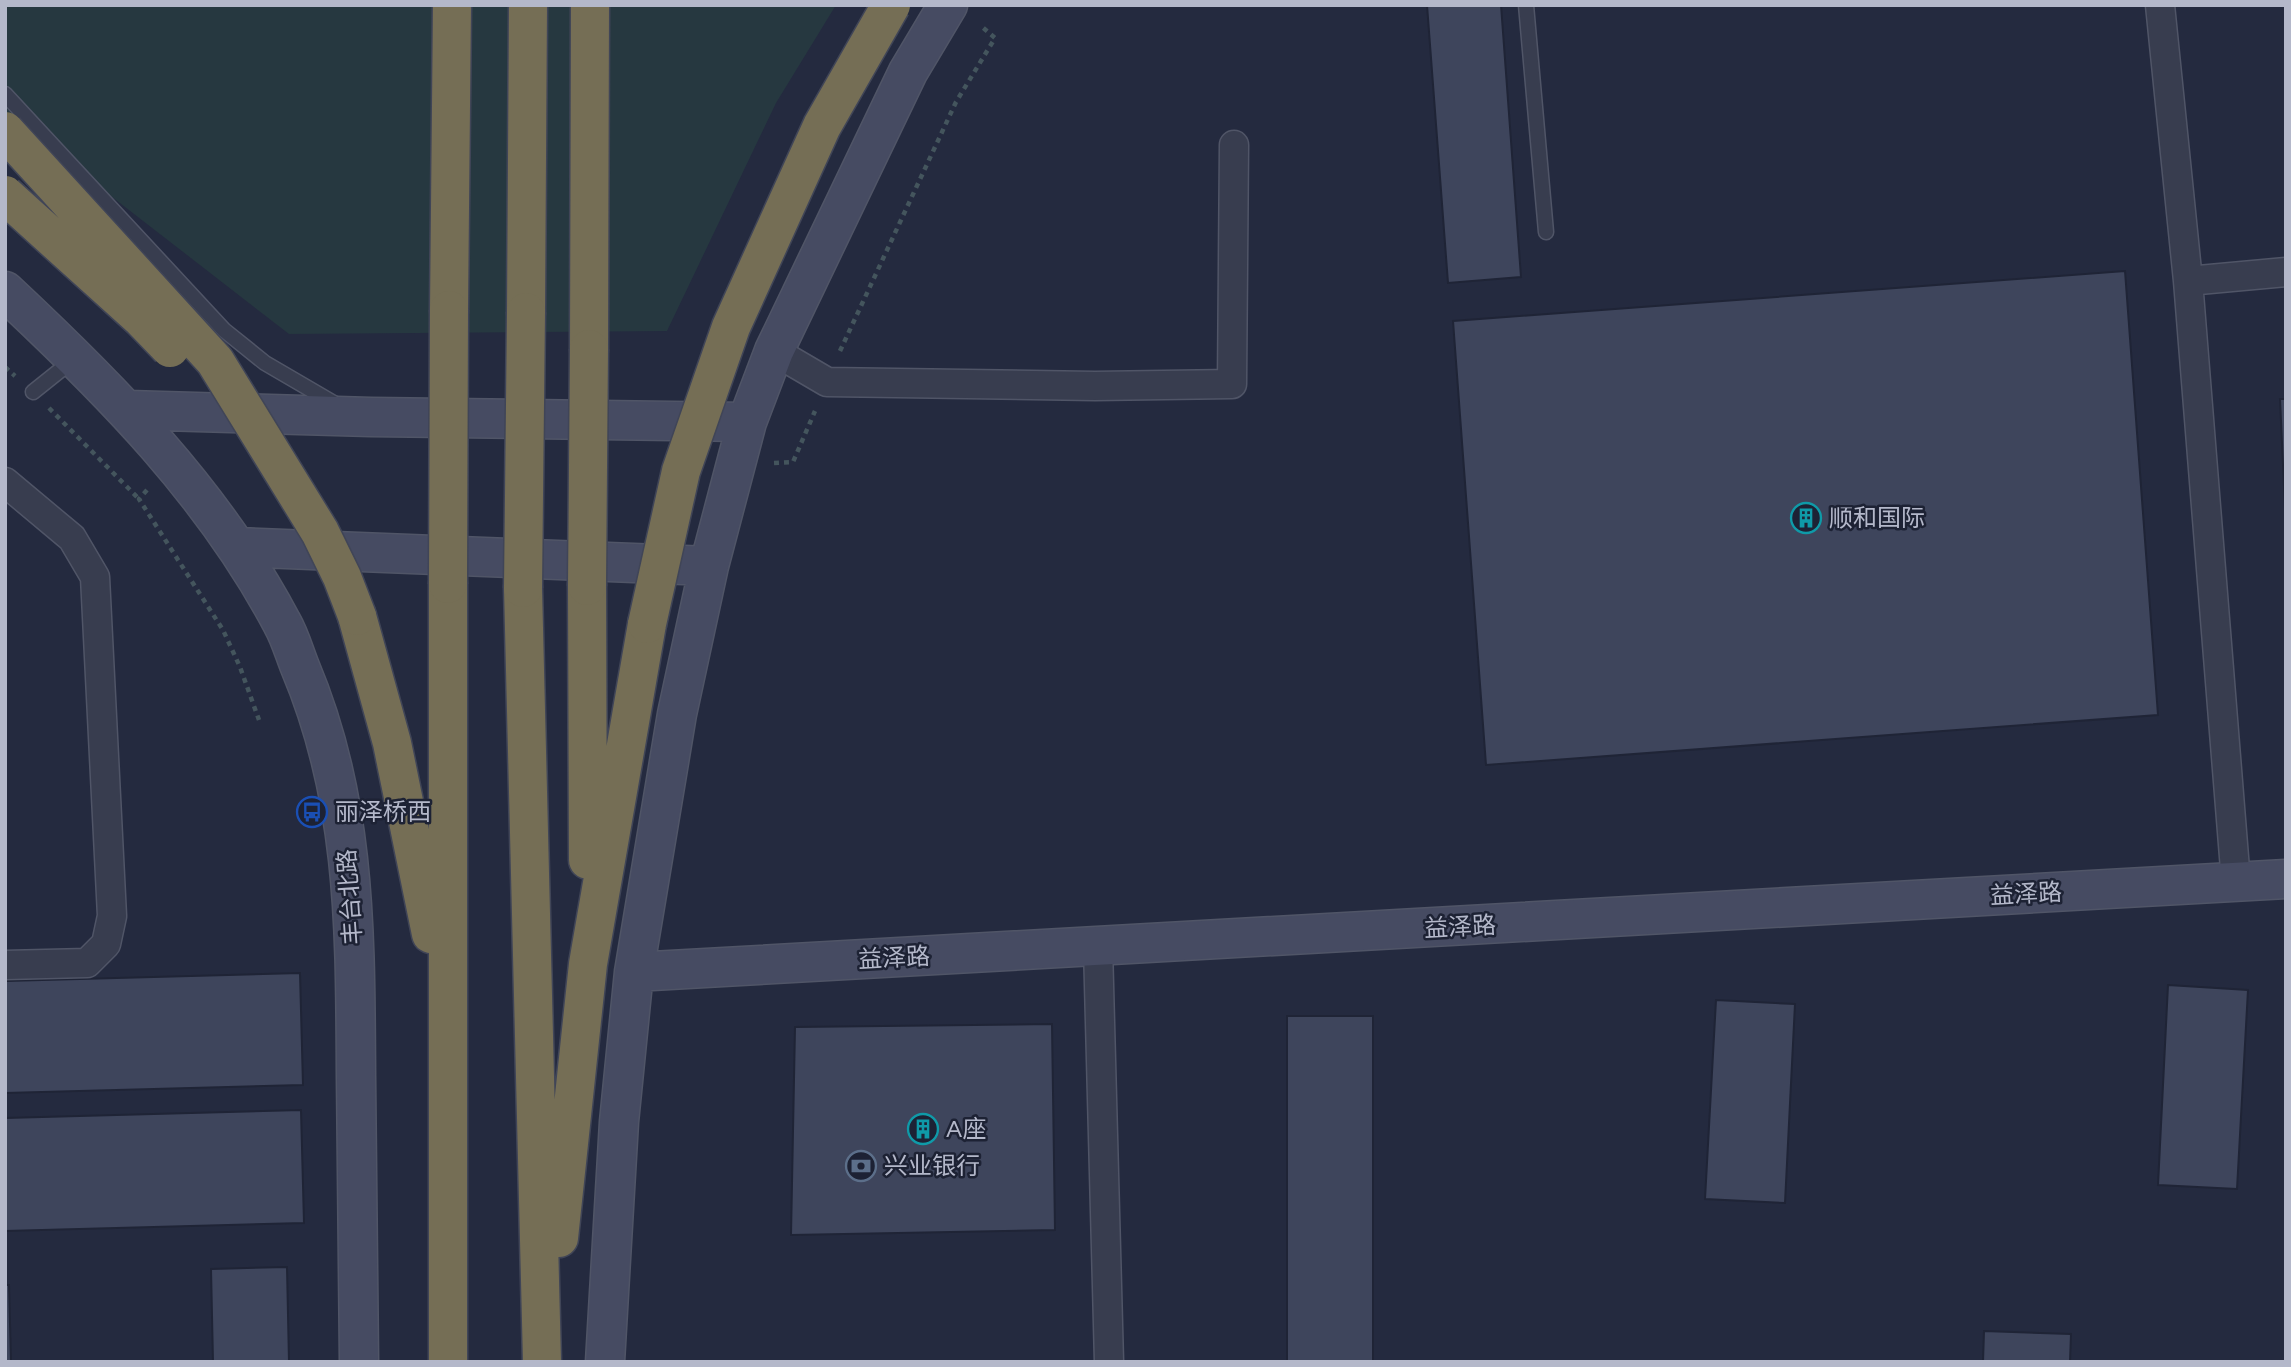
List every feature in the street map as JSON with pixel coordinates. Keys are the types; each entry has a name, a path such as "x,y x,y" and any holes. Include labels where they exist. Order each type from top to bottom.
{"highway":[{"path":"448,1362 448,584 452,5"},
{"path":"528,5 523,588 544,1362"},
{"path":"588,964 590,5"},
{"path":"544,1362 588,964 646,624 681,471 731,327 822,126 889,5"},
{"path":"5,131 215,361 320,532 342,577 356,616 391,743 447,1015"},
{"path":"5,195 142,320 267,447"}],"street":[{"path":"889,5 908,72"},
{"path":"605,1362 619,1122 634,972 677,714 709,566 747,422 774,351 908,72 948,5"},
{"path":"2160,5 2188,281 2236,882"},
{"path":"774,351 827,382 1095,387 1233,384 1234,145"},
{"path":"2188,281 2286,272"},
{"name":"丰台北路","path":"5,291 128,410 238,547 284,626 316,705 343,811 355,928 359,1362"},
{"path":"128,410 357,417 747,422"},
{"path":"5,482 72,538 95,577 112,916 106,944 86,963 5,965"},
{"path":"238,547 709,566"},
{"name":"益泽路","path":"634,972 2286,879"},
{"path":"1098,947 1109,1362"}],"lane":[{"path":"1526,5 1546,232"},
{"path":"5,94 224,330 265,363 357,417"},
{"path":"33,392 76,358"}],"path":[{"path":"5,367 139,499"}],"shaded area":[{"path":"5,5 836,5 776,103 667,331 289,334 5,114"}],"building":[{"path":"1427,5 1501,5 1521,277 1448,283"},
{"name":"顺和国际","path":"2125,271 2158,715 1486,765 1453,321"},
{"path":"2280,399 2286,399 2286,530"},
{"path":"300,973 303,1085 5,1093 5,981"},
{"path":"2168,985 2248,990 2237,1189 2158,1185"},
{"path":"1716,1000 1795,1004 1785,1203 1705,1199"},
{"path":"1287,1016 1373,1016 1373,1362 1287,1362"},
{"name":"A座","path":"1052,1024 1055,1230 791,1235 795,1027"},
{"path":"301,1110 304,1223 5,1231 5,1118"},
{"path":"287,1267 289,1362 213,1362 211,1269"},
{"path":"5,1285 9,1285 11,1362 5,1362"},
{"path":"1984,1331 2071,1334 2070,1362 1983,1362"}],"place":[{"name":"顺和国际","path":"1806,518"},
{"name":"丽泽桥西","path":"312,812"},
{"name":"A座","path":"923,1129"},
{"name":"兴业银行","path":"861,1166"}]}
